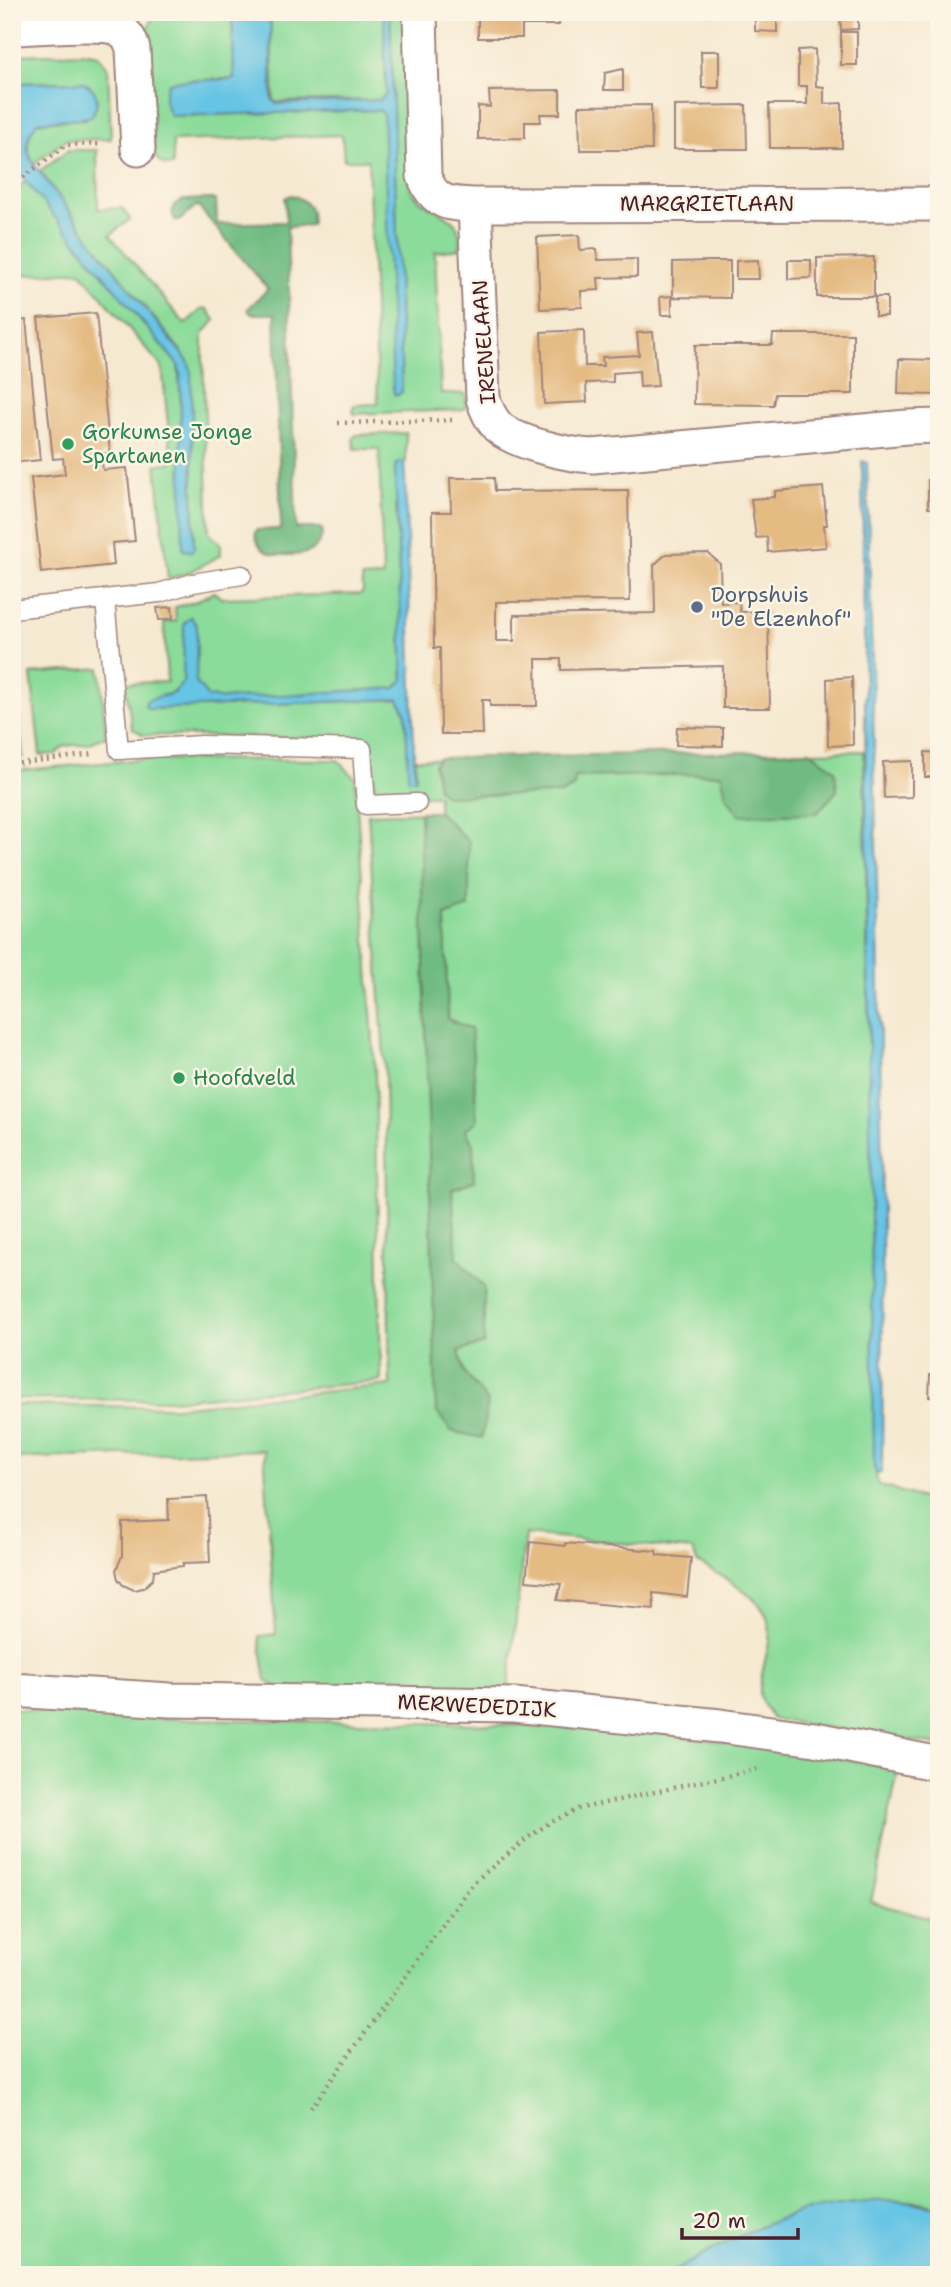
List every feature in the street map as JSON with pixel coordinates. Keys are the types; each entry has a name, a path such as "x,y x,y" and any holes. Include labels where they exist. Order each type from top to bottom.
{"street":[{"path":"420,12 424,176 428,187 442,200 451,204 475,205"},
{"path":"12,28 105,25 125,33 133,49 138,149"},
{"name":"MARGRIETLAAN","path":"475,205 939,204"},
{"name":"IRENELAAN","path":"475,205 483,398 492,419 511,435 557,451 593,456 939,426"},
{"name":"MERWEDEDIJK","path":"12,1690 170,1700 514,1705 720,1726 815,1739 939,1764"}],"lane":[{"path":"12,609 159,593 193,583 242,575"},
{"path":"105,600 119,750 202,745 362,749 366,805 417,803"}],"path":[{"path":"12,186 66,145 104,144"},
{"path":"338,423 492,419"},
{"path":"12,764 119,750"},
{"path":"311,2108 473,1883 526,1839 578,1809 743,1774 768,1766"}],"green space":[{"path":"155,12 232,12 234,79 175,81 168,84 171,116 379,110 384,113 397,395 402,392 390,12 405,12 410,187 416,197 450,218 460,235 460,249 435,252 441,393 466,394 466,407 461,410 354,414 354,405 378,404 368,160 344,160 342,135 173,141 173,166 161,163 154,153 150,45 147,30"},
{"path":"270,12 384,12 386,94 380,100 274,102"},
{"path":"12,55 98,55 108,68 111,139 66,140 34,163 28,142 37,122 86,119 82,82 12,83"},
{"path":"68,150 97,150 98,209 122,208 130,219 110,235 185,324 203,308 207,309 215,320 203,334 203,359 209,533 221,545 221,555 190,572 168,579 156,465 172,462 162,367 80,271 12,276 12,192 26,181 178,365 192,551 191,371 182,352 96,247 40,171"},
{"path":"291,195 301,199 312,214 311,225 287,227 296,528 320,528 323,531 318,544 311,551 281,555 265,551 255,533 257,530 281,529 275,314 251,314 248,309 268,289 197,205 180,220 175,220 172,212 174,205 183,200 212,199 216,201 217,224 286,222 285,198"},
{"path":"406,433 406,462 401,462 395,469 403,681 395,689 383,691 221,699 208,697 196,683 197,626 183,682 175,691 156,698 145,706 148,709 399,699 406,715 409,779 416,777 415,759 864,751 876,1473 878,1485 939,1503 933,1526 939,1528 939,1745 772,1719 760,1695 770,1629 764,1611 748,1594 697,1562 693,1550 525,1534 508,1693 278,1688 266,1680 259,1636 276,1634 264,1450 12,1459 12,1405 175,1407 390,1385 385,1074 368,814 438,812 438,796 375,796 371,739 143,735 132,728 125,683 167,682 164,622 176,621 175,607 194,602 214,592 221,598 360,594 363,592 362,578 383,577 379,449 355,449 353,439 356,435"},
{"path":"100,668 106,736 87,744 64,746 56,754 40,755 31,674"},
{"path":"12,712 18,712 23,757 12,758"},
{"path":"810,751 835,770 837,791 817,813 739,815 726,796 721,774 575,777 574,787 561,794 446,796 438,789 434,764 439,758"},
{"name":"Hoofdveld","path":"145,759 338,760 355,778 375,1071 381,1381 172,1400 12,1399 12,771"},
{"path":"420,812 439,812 469,842 469,907 445,916 448,1019 471,1029 477,1121 465,1130 473,1143 474,1181 452,1189 457,1258 484,1287 484,1344 459,1351 464,1372 488,1402 482,1438 451,1431 436,1411"},
{"path":"12,1709 177,1719 482,1724 640,1730 899,1767 871,1902 939,1921 939,2207 895,2201 851,2203 823,2208 769,2224 666,2275 12,2275"}],"water":[{"path":"232,12 270,12 272,99 276,104 380,100 386,94 384,12 390,12 402,392 398,395 394,394 393,388 383,113 379,110 171,116 165,101 168,84 175,81 234,79"},
{"path":"82,82 95,92 97,101 91,117 37,122 29,136 28,151 32,161 96,247 188,361 191,371 192,551 183,550 178,365 12,165 12,83"},
{"path":"862,461 867,463 881,1091 882,1467 881,1473 877,1474 874,1468"},
{"path":"396,464 404,464 405,478 415,779 409,779 408,776 406,715 399,699 148,709 145,706 147,700 174,693 183,682 184,623 191,617 197,626 196,682 208,697 221,699 395,688 403,680 395,469"},
{"path":"900,2200 939,2207 939,2275 666,2275 741,2236 801,2212 843,2204"}],"building":[{"path":"478,12 559,12 559,25 522,25 522,38 478,38"},
{"path":"755,12 777,12 777,32 755,31"},
{"path":"840,12 858,12 858,29 841,30"},
{"path":"841,32 857,32 857,65 841,65"},
{"path":"815,49 816,86 824,87 824,104 842,103 842,148 770,148 769,104 807,104 807,86 798,86 798,50"},
{"path":"701,51 719,51 719,88 702,88"},
{"path":"623,69 623,90 604,90 605,73"},
{"path":"560,90 560,114 540,114 541,122 525,122 525,138 478,139 478,106 490,107 489,91"},
{"path":"651,105 652,150 580,150 579,106"},
{"path":"746,105 747,149 674,149 674,106"},
{"path":"579,235 580,250 597,249 598,260 637,259 637,277 598,278 599,290 581,291 582,307 540,309 537,237"},
{"path":"874,257 874,297 817,297 817,258"},
{"path":"758,260 759,279 736,279 736,261"},
{"path":"788,260 811,260 811,278 788,279"},
{"path":"730,261 730,298 673,297 673,262"},
{"path":"672,296 672,315 661,315 660,297"},
{"path":"875,297 887,297 887,316 875,316"},
{"path":"96,313 110,453 101,454 103,470 127,468 135,541 112,543 114,565 41,573 31,478 65,474 63,458 53,459 38,318"},
{"path":"26,320 40,460 12,463 12,321"},
{"path":"584,330 585,366 603,366 602,357 639,355 637,333 653,332 658,386 640,387 639,371 613,373 613,382 586,383 587,402 544,404 541,332"},
{"path":"773,334 853,334 853,394 775,394 773,405 694,404 695,345 772,345"},
{"path":"899,359 938,360 937,395 898,394"},
{"name":"Dorpshuis \"De Elzenhof\"","path":"450,478 494,478 495,491 628,490 630,601 496,602 496,641 514,641 514,615 655,613 654,565 666,554 708,553 720,564 721,603 739,602 740,612 768,611 770,708 723,708 723,666 561,670 561,659 536,659 537,706 490,706 490,700 482,700 483,734 441,734 440,648 434,648 432,512 451,512"},
{"path":"928,480 939,480 939,508 928,508"},
{"path":"823,487 826,547 768,552 767,537 756,538 751,499 775,497 775,491"},
{"path":"172,607 173,619 159,620 157,608"},
{"path":"852,677 853,745 828,746 827,679"},
{"path":"677,727 723,728 723,746 676,745"},
{"path":"925,752 939,753 939,777 925,777"},
{"path":"912,761 912,797 884,798 883,762"},
{"path":"930,1375 939,1375 939,1398 929,1397"},
{"path":"207,1497 210,1562 183,1563 183,1566 154,1570 153,1579 143,1588 134,1590 123,1585 116,1570 122,1556 122,1522 169,1520 168,1499"},
{"path":"530,1542 656,1551 657,1555 691,1558 687,1597 653,1593 654,1609 557,1600 561,1584 526,1581"},
{"path":"939,1824 939,1851 932,1850"}],"place":[{"name":"Gorkumse Jonge Spartanen","path":"68,444"},
{"name":"Dorpshuis \"De Elzenhof\"","path":"697,607"},
{"name":"Hoofdveld","path":"179,1078"}]}
